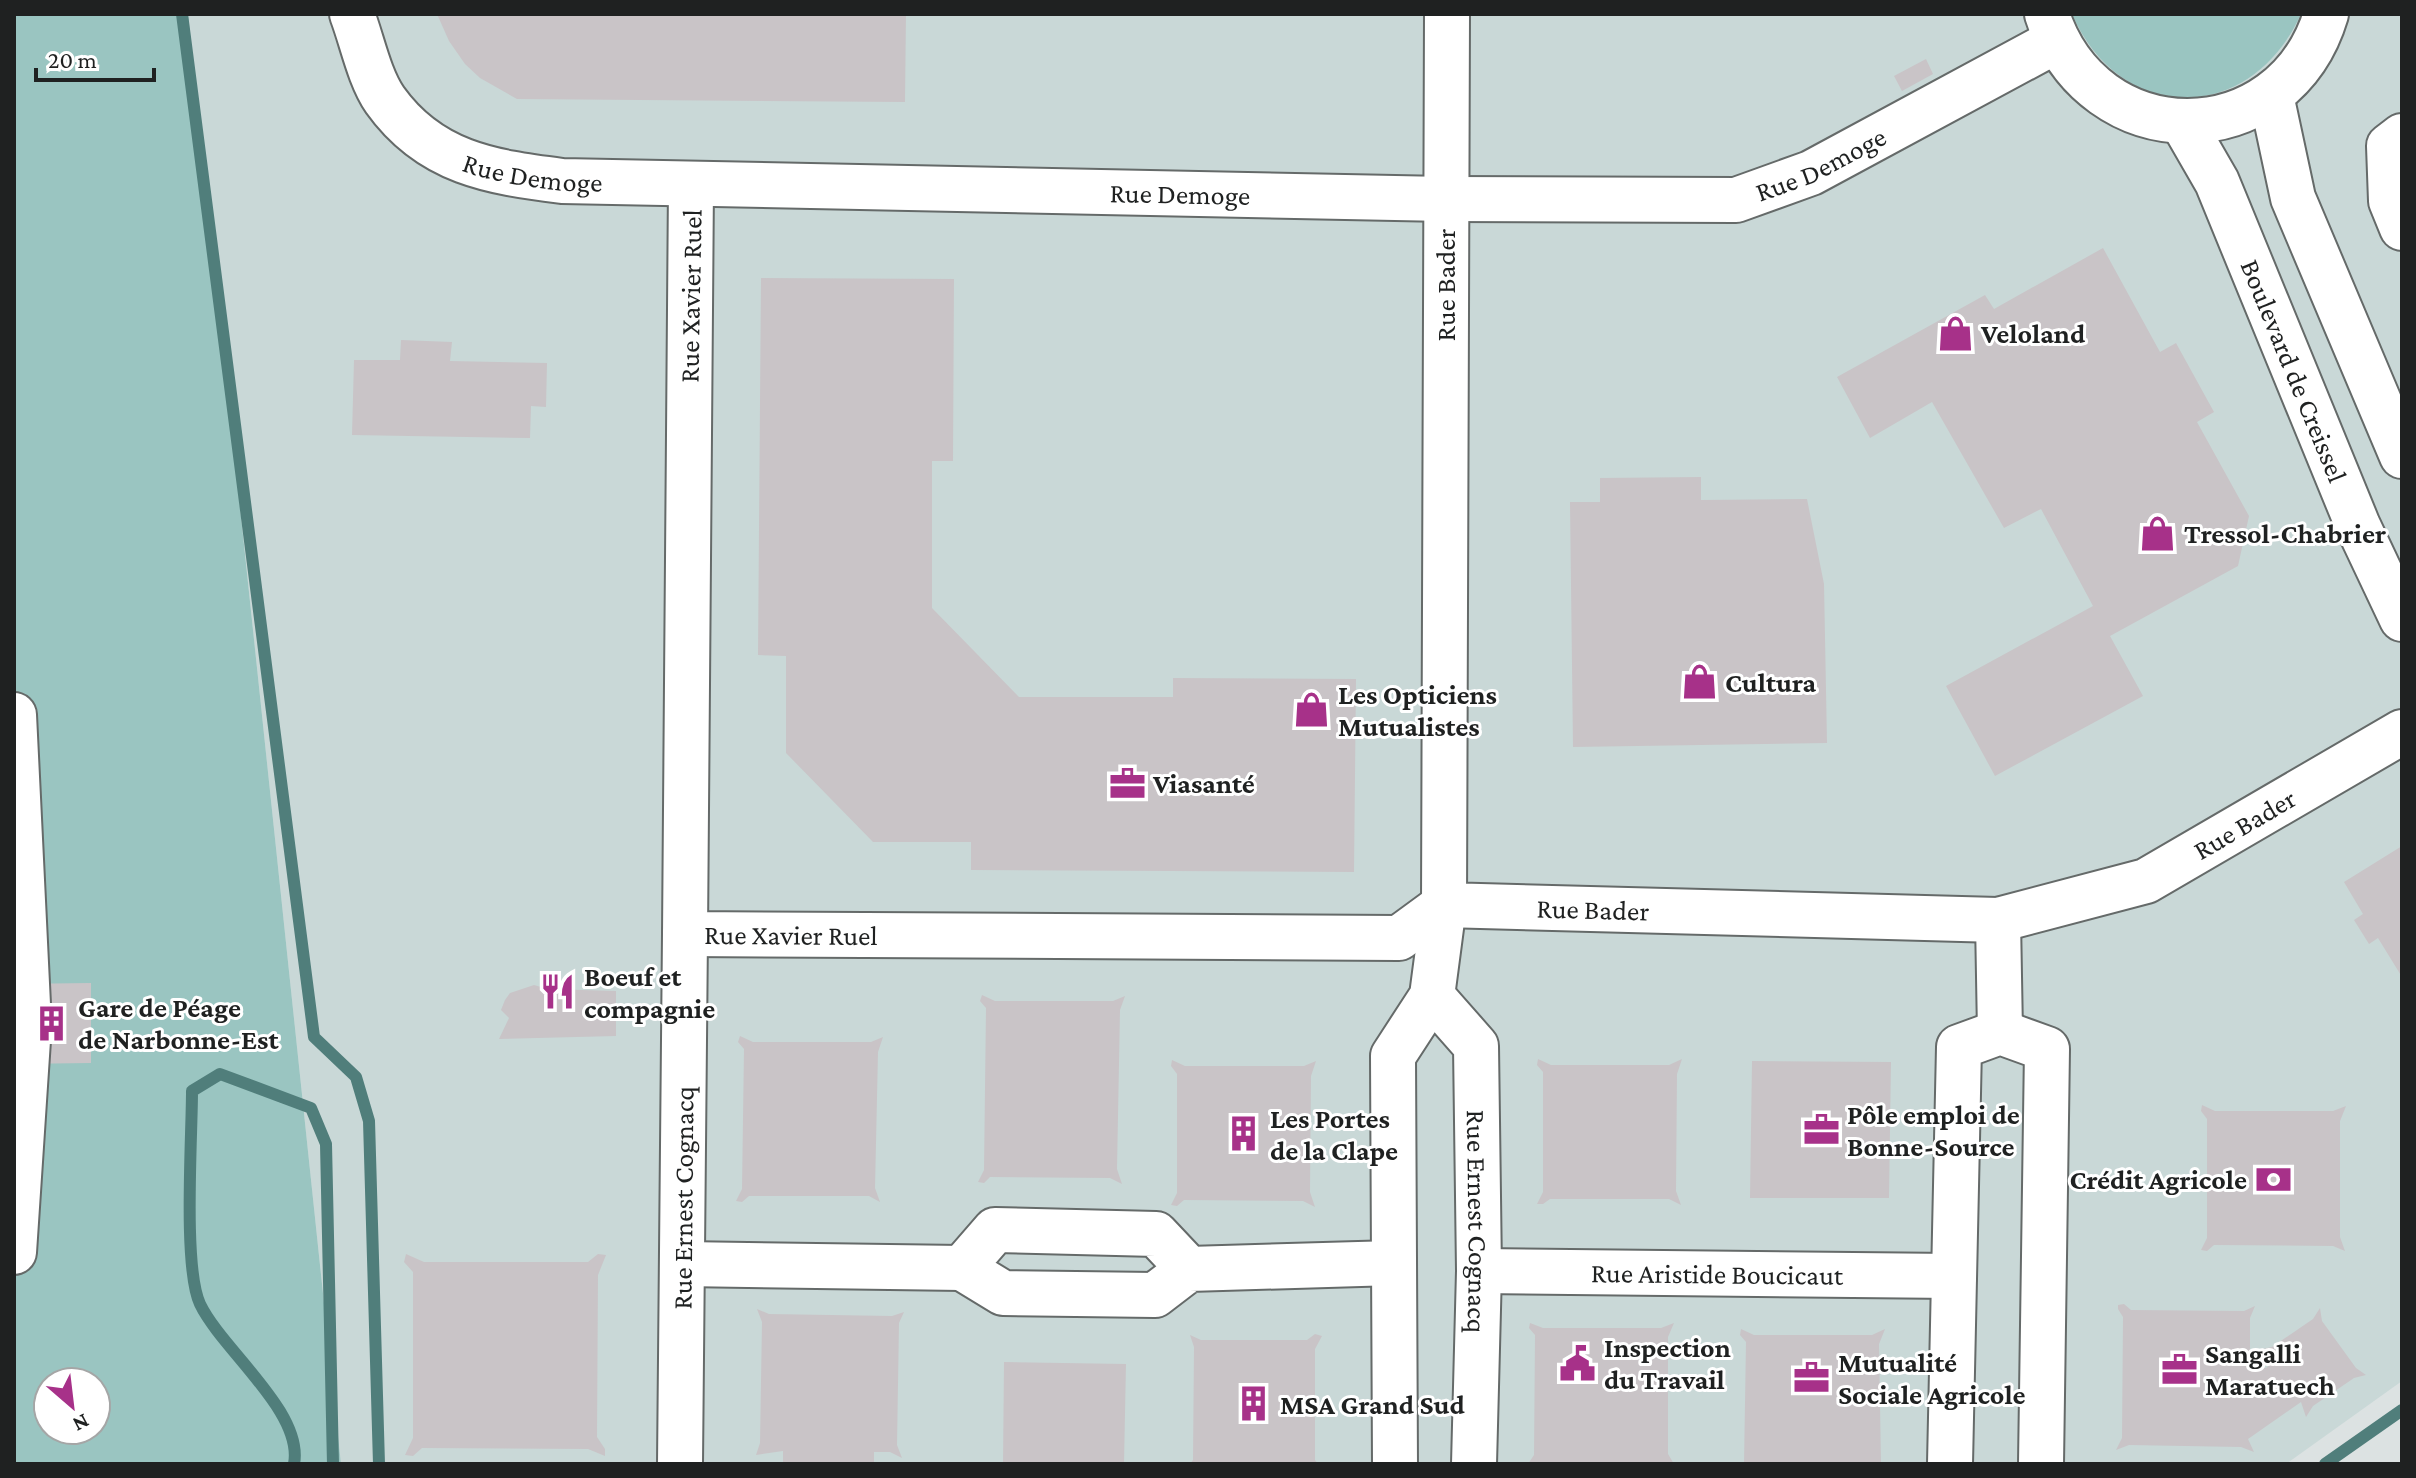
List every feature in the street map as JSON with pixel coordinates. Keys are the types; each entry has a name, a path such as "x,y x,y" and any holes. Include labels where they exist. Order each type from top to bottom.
{"main road":[{"name":"Rue Demoge","path":"352,14 383,98 424,142 490,171 562,181 1445,199 1736,200 1811,173 2052,28"},
{"name":"Rue Bader","path":"1447,14 1444,905 1998,920 2146,881 2402,732"},
{"path":"2052,28 2078,74 2108,100 2144,116 2183,123 2229,116 2271,95 2299,70 2319,38 2326,14"},
{"path":"2271,95 2293,198 2402,456"},
{"name":"Boulevard de Creissel","path":"2183,123 2217,182 2358,526 2402,619"},
{"path":"2402,136 2389,146 2391,201 2402,228"},
{"name":"Rue Xavier Ruel","path":"691,184 685,934 1399,938 1444,905"},
{"path":"14,715 29,1025 14,1252"},
{"path":"1395,1464 1393,1056 1432,996 1444,905"},
{"path":"1998,920 2000,1032"},
{"name":"Rue Ernest Cognacq","path":"680,1464 685,934"},
{"name":"Rue Ernest Cognacq","path":"1432,996 1476,1046 1479,1271 1474,1464"},
{"path":"1950,1464 1959,1047 2000,1032 2047,1049 2041,1464"},
{"path":"962,1268 995,1230 1156,1234 1189,1269"},
{"path":"683,1264 962,1268 1003,1293 1155,1295 1189,1269 1394,1263"},
{"name":"Rue Aristide Boucicaut","path":"1479,1271 1954,1276"}],"shaded area":[{"path":"14,14 188,14 341,1464 14,1464"},
{"path":"188,14 2402,14 2402,1381 2286,1464 341,1464"},
{"path":"2072,14 2301,14 2279,50 2251,76 2219,92 2186,98 2153,93 2121,77 2094,51"}],"building":[{"path":"437,14 906,14 905,102 517,99 480,78 465,64 449,41"},
{"path":"1926,59 1933,74 1902,91 1894,76"},
{"path":"2103,248 2160,352 2176,343 2214,412 2197,422 2249,516 2238,566 2110,636 2143,696 1995,776 1946,686 2093,606 2041,509 2004,528 1932,402 1870,438 1837,377 1985,295 1994,309"},
{"path":"761,278 954,279 953,461 932,461 932,608 1019,697 1173,697 1173,678 1356,679 1354,872 971,870 971,842 873,842 786,753 786,656 758,655"},
{"path":"401,340 452,342 450,361 547,363 546,407 531,406 530,438 352,435 354,360 400,360"},
{"name":"Cultura","path":"1701,477 1701,500 1807,499 1824,584 1827,743 1573,747 1570,502 1600,502 1600,478"},
{"path":"2402,846 2402,977 2378,938 2369,944 2354,920 2363,914 2344,882"},
{"name":"Gare de Péage de Narbonne-Est","path":"91,983 91,1063 14,1064 14,984"},
{"path":"534,985 548,989 616,991 616,1036 499,1039 509,1018 501,1010 505,1000 510,993"},
{"path":"982,995 995,1001 1113,1001 1125,996 1120,1010 1117,1169 1122,1184 1110,1178 990,1177 984,1183 978,1182 984,1170 986,1008 980,1001"},
{"path":"740,1036 753,1042 871,1042 883,1037 878,1052 875,1188 880,1202 869,1196 749,1196 742,1202 736,1201 742,1189 744,1049 738,1042"},
{"path":"1538,1059 1551,1065 1669,1065 1682,1059 1677,1074 1676,1191 1681,1205 1669,1199 1550,1199 1537,1204 1543,1192 1543,1072 1537,1065"},
{"name":"Les Portes de la Clape","path":"1172,1060 1185,1066 1304,1066 1316,1061 1311,1076 1310,1192 1315,1207 1303,1201 1184,1200 1177,1206 1171,1205 1177,1193 1177,1074 1171,1066"},
{"name":"Pôle emploi de Bonne-Source","path":"1752,1061 1891,1062 1889,1198 1750,1198"},
{"name":"Crédit Agricole","path":"2202,1105 2215,1111 2333,1111 2346,1106 2340,1121 2340,1237 2345,1251 2333,1246 2214,1245 2207,1251 2201,1250 2207,1238 2207,1119 2201,1111"},
{"path":"406,1254 424,1262 588,1262 598,1254 606,1255 598,1275 597,1437 605,1449 605,1456 588,1449 422,1448 413,1456 405,1455 413,1438 413,1272 404,1262"},
{"path":"2124,1304 2131,1310 2244,1311 2255,1306 2250,1318 2250,1367 2266,1368 2273,1362 2259,1350 2272,1347 2313,1319 2320,1308 2322,1321 2356,1368 2366,1375 2354,1378 2313,1406 2306,1417 2301,1402 2248,1439 2254,1452 2241,1447 2129,1445 2116,1450 2122,1438 2123,1317 2118,1305"},
{"path":"757,1309 769,1314 892,1316 904,1312 899,1323 897,1445 902,1458 890,1452 874,1452 874,1464 783,1464 783,1451 756,1455 760,1443 762,1322"},
{"path":"1530,1323 1543,1328 1661,1328 1674,1323 1668,1337 1668,1454 1674,1464 1528,1464 1534,1455 1535,1335 1529,1328"},
{"name":"Mutualité Sociale Agricole","path":"1741,1329 1754,1335 1872,1335 1885,1329 1879,1344 1881,1464 1744,1464 1746,1342 1740,1335"},
{"name":"MSA Grand Sud","path":"1315,1334 1322,1336 1315,1349 1315,1460 1318,1464 1190,1464 1193,1460 1194,1347 1190,1335 1201,1340 1307,1340"},
{"path":"1004,1362 1126,1364 1124,1464 1003,1464"}],"waterway":[{"path":"182,14 314,1037 356,1077 369,1121 379,1464"},
{"path":"294,1464 294,1444 287,1424 259,1382 211,1322 200,1304 195,1286 190,1233 192,1091 220,1074 311,1108 326,1144 333,1464"},
{"path":"2325,1464 2402,1410"}],"place":[{"name":"Veloland","path":"1955,333"},
{"name":"Tressol-Chabrier","path":"2158,533"},
{"name":"Cultura","path":"1699,682"},
{"name":"Les Opticiens Mutualistes","path":"1312,710"},
{"name":"Viasanté","path":"1127,783"},
{"name":"Boeuf et compagnie","path":"558,992"},
{"name":"Gare de Péage de Narbonne-Est","path":"52,1023"},
{"name":"Pôle emploi de Bonne-Source","path":"1821,1130"},
{"name":"Les Portes de la Clape","path":"1244,1134"},
{"name":"Crédit Agricole","path":"2273,1179"},
{"name":"Inspection du Travail","path":"1578,1363"},
{"name":"Sangalli Maratuech","path":"2179,1369"},
{"name":"Mutualité Sociale Agricole","path":"1812,1378"},
{"name":"MSA Grand Sud","path":"1254,1404"}]}
